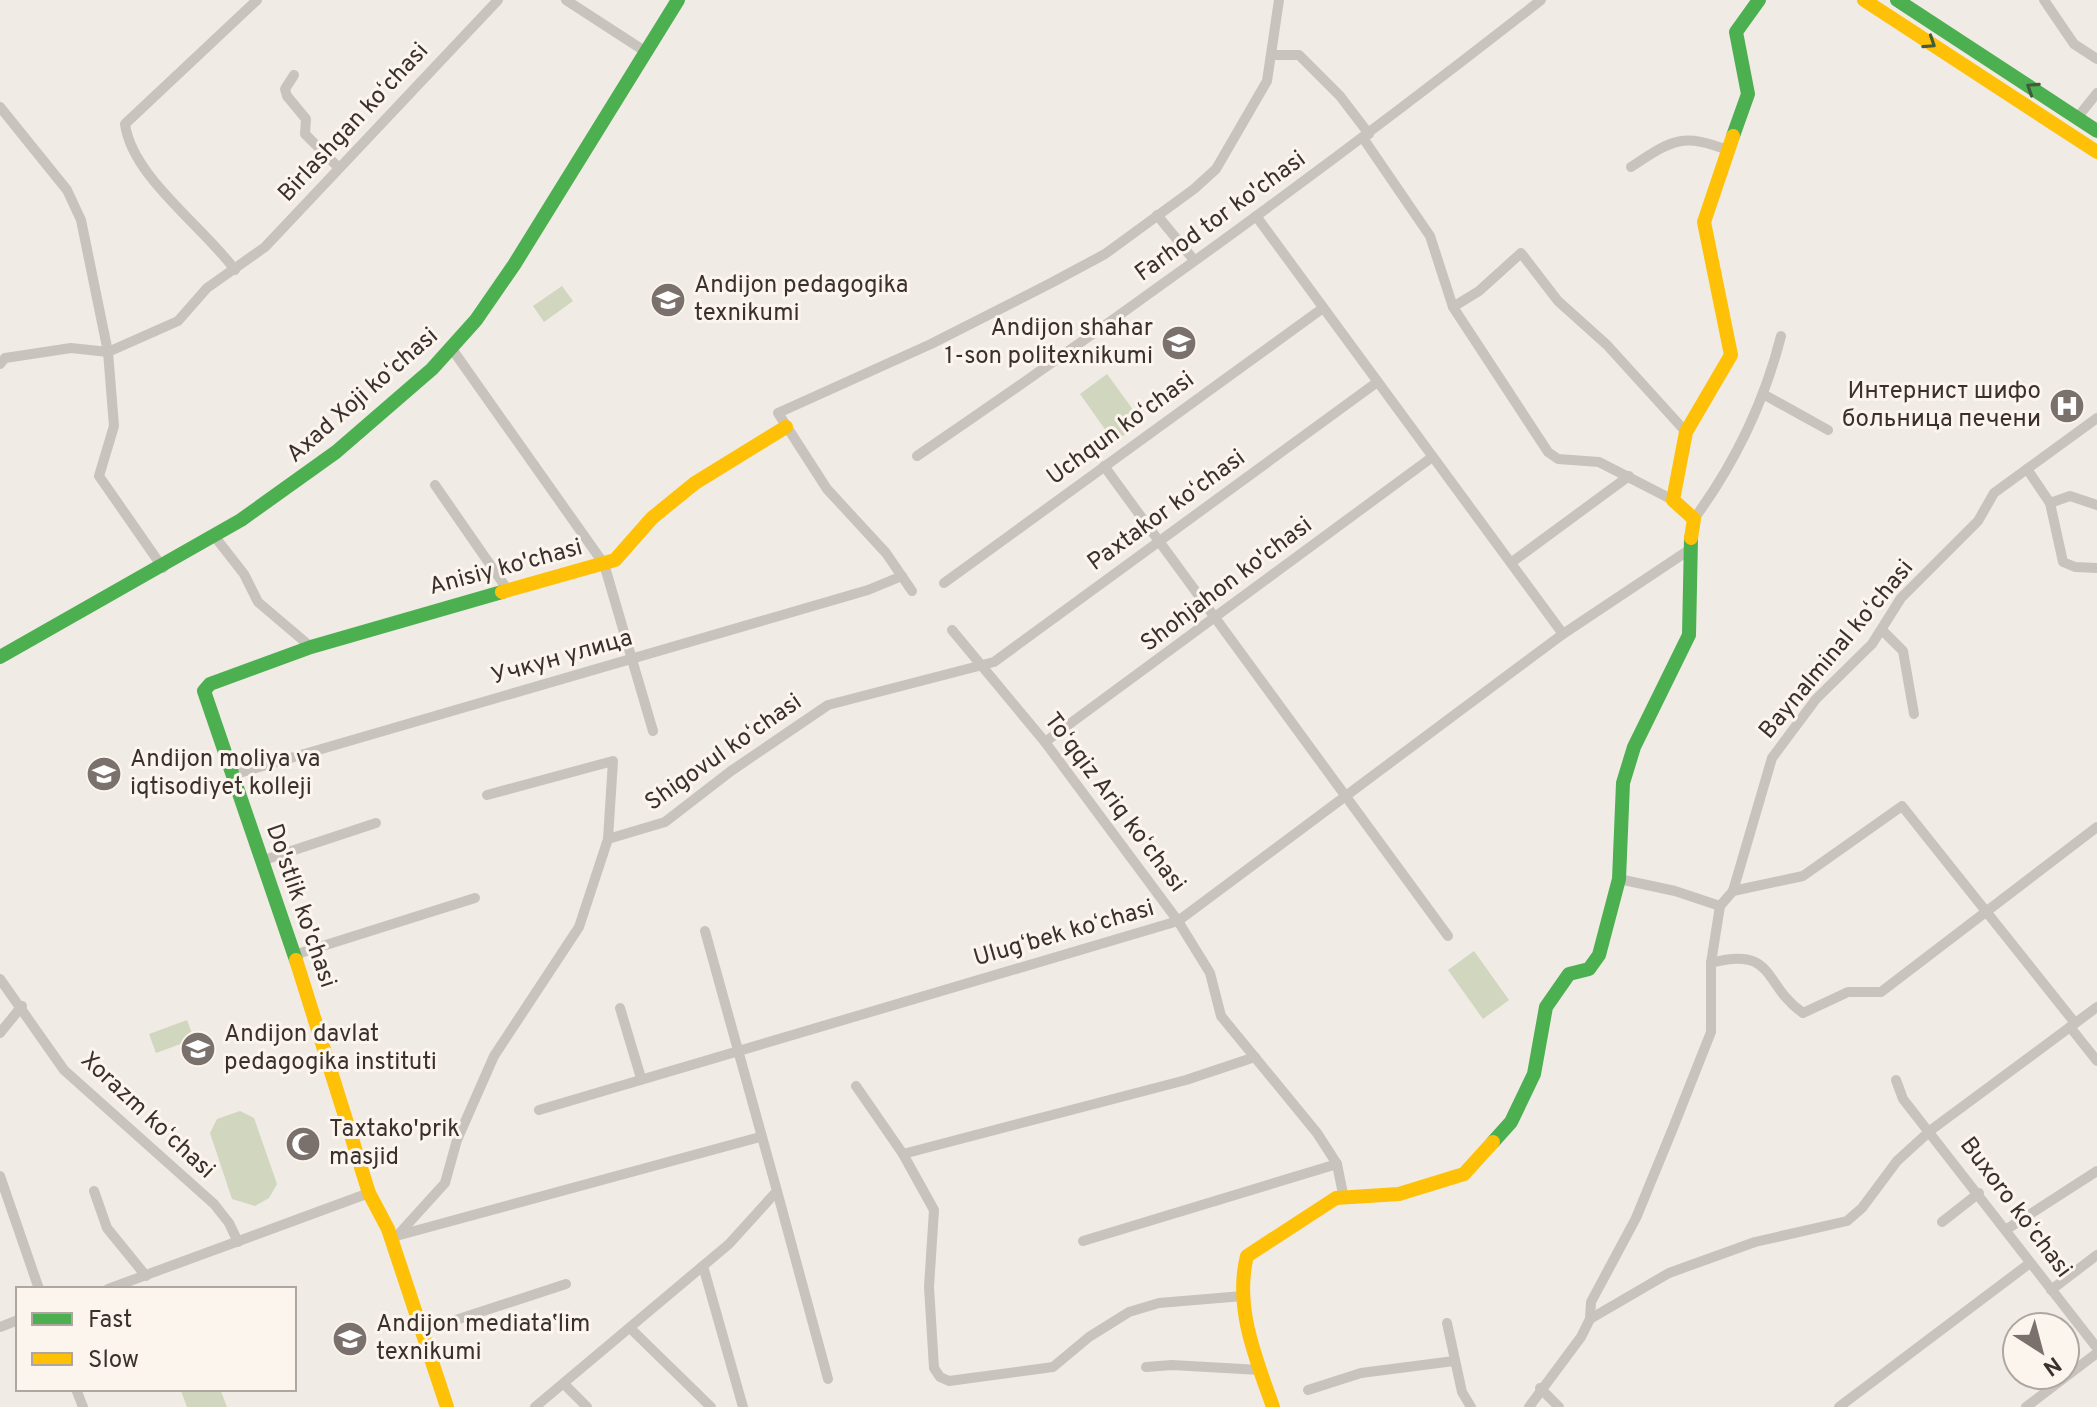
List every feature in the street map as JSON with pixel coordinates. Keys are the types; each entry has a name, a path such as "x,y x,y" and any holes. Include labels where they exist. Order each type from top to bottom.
{"street":[{"path":"235,270 144,166 126,134 125,124 257,0"},
{"name":"Birlashgan koʻchasi","path":"2,359 71,348 108,352 178,321 207,288 265,247 498,0"},
{"path":"566,0 643,50"},
{"name":"Axad Xoji koʻchasi","path":"0,657 41,638 97,600 163,568 277,498 322,464 452,349 488,303 601,127 643,50 678,0"},
{"path":"912,591 886,553 827,489 778,417 782,410 931,344 1105,254 1216,169 1267,81 1279,0"},
{"name":"Farhod tor ko'chasi","path":"917,456 1057,361 1366,136 1541,0"},
{"path":"1673,500 1686,432 1731,355 1704,222 1748,94 1736,32 1759,0"},
{"path":"1864,0 2097,152"},
{"path":"1897,0 2097,131"},
{"path":"2044,0 2074,44 2097,59"},
{"path":"1271,55 1293,54 1303,59 1340,96 1430,236 1453,307 1548,452 1558,459 1599,462 1673,500 1694,519"},
{"path":"294,75 285,89 306,119 305,134 338,167"},
{"path":"2077,118 2097,93"},
{"path":"0,107 67,190 75,208 108,352 114,426 99,476 163,568"},
{"path":"1631,167 1661,148 1690,138 1730,151"},
{"path":"1157,215 1194,260"},
{"path":"1256,216 1563,634"},
{"path":"1453,307 1479,291 1521,253 1558,301 1607,345 1686,432"},
{"name":"Uchqun koʻchasi","path":"944,583 1323,308"},
{"path":"1273,1407 1260,1370 1243,1296 1243,1265 1253,1250 1336,1198 1399,1194 1464,1174 1511,1122 1534,1074 1546,1007 1569,974 1589,969 1599,955 1619,879 1623,783 1634,747 1689,635 1689,550 1694,519 1739,451 1763,394 1781,336"},
{"path":"452,349 604,564 653,731"},
{"name":"Paxtakor koʻchasi","path":"977,663 994,662 1376,383"},
{"path":"1763,394 1828,430"},
{"name":"Baynalminal koʻchasi","path":"1720,906 1733,891 1772,758 1816,699 1882,630 1901,598 1978,521 1994,493 2097,418"},
{"name":"Anisiy ko'chasi","path":"204,691 210,684 311,647 615,560 652,518 695,483 786,427"},
{"name":"Shohjahon ko'chasi","path":"1045,742 1431,458"},
{"path":"1104,466 1448,936"},
{"path":"2027,469 2050,503 2063,562 2075,567 2097,568"},
{"path":"1512,562 1629,476"},
{"path":"435,485 507,589"},
{"path":"2050,503 2070,496 2097,505"},
{"path":"215,537 244,574 258,602 311,647"},
{"name":"Ulugʻbek koʻchasi","path":"539,1110 1178,921 1563,634 1689,550"},
{"name":"Учкун улица","path":"232,775 868,590 902,576"},
{"name":"Toʻqqiz Ariq koʻchasi","path":"952,630 1045,742 1178,921 1210,973 1221,1016 1317,1133 1337,1164 1344,1199"},
{"path":"1882,630 1903,651 1914,714"},
{"name":"Shigovul koʻchasi","path":"608,839 665,822 731,771 828,705 977,663"},
{"name":"Do'stlik ko'chasi","path":"204,691 324,1040 369,1193 394,1237 447,1407"},
{"path":"394,1237 445,1183 457,1140 494,1056 579,927 608,839 613,761 487,795"},
{"path":"1733,891 1803,876 1902,806 1986,911 2097,1061"},
{"path":"261,861 376,823"},
{"path":"1711,963 1736,956 1750,959 1767,972 1803,1013 1848,992 1881,992 2097,827"},
{"path":"1529,1407 1540,1388 1581,1337 1590,1319 1591,1302 1636,1218 1711,1032 1711,963 1720,906 1675,891 1619,879"},
{"path":"294,955 475,898"},
{"path":"705,931 828,1379"},
{"name":"Xorazm koʻchasi","path":"0,979 22,1006 64,1070 214,1204 229,1223 238,1242"},
{"path":"0,1033 22,1006"},
{"name":"Buxoro koʻchasi","path":"1590,1319 1669,1273 1755,1242 1847,1221 1862,1208 1897,1161 1931,1130 2097,1007"},
{"path":"620,1008 641,1078"},
{"path":"1226,1067 1241,1040"},
{"path":"903,1154 1255,1057"},
{"path":"1896,1080 1903,1099 1931,1130"},
{"path":"856,1086 903,1154 934,1210 929,1287 934,1368 940,1377 949,1381 1053,1367 1089,1337 1129,1312 1159,1303 1243,1296"},
{"name":"Buxoro koʻchasi","path":"1931,1130 2097,1350"},
{"path":"394,1237 760,1137"},
{"path":"1083,1241 1337,1164"},
{"path":"2007,1229 2097,1171"},
{"path":"0,1176 38,1287"},
{"path":"94,1191 107,1228 146,1276"},
{"path":"535,1407 565,1385 703,1266 777,1191"},
{"path":"114,1287 369,1193"},
{"path":"1942,1222 1979,1193"},
{"path":"2051,1290 2097,1255"},
{"path":"1839,1407 2030,1263"},
{"path":"703,1266 743,1407"},
{"path":"422,1331 566,1284"},
{"path":"1447,1323 1462,1392 1471,1407"},
{"path":"631,1329 711,1407"},
{"path":"2026,1407 2097,1350"},
{"path":"1308,1390 1361,1373 1454,1361"},
{"path":"1146,1367 1172,1365 1260,1370"},
{"path":"565,1385 587,1407"},
{"path":"1540,1388 1559,1407"}],"green space":[{"path":"562,286 573,301 544,322 533,306"},
{"path":"1107,374 1142,422 1114,442 1080,394"},
{"path":"1474,951 1509,1000 1483,1019 1448,970"},
{"path":"187,1020 194,1039 156,1053 149,1034"},
{"path":"240,1111 254,1118 277,1184 269,1198 255,1206 232,1199 210,1133 217,1119"},
{"path":"181,1391 221,1391 227,1407 187,1407"}],"traffic: fast":[{"path":"0,657 241,520 336,452 432,369 476,320 514,265 678,0"},
{"path":"1733,136 1748,94 1736,32 1759,0"},
{"path":"1897,0 2097,131"},
{"path":"1493,1142 1511,1122 1534,1074 1546,1007 1569,974 1589,969 1599,955 1619,879 1623,783 1634,747 1689,635 1691,538"},
{"path":"296,960 204,691 210,684 311,647 502,592"}],"traffic: slow":[{"path":"1864,0 2097,152"},
{"path":"1691,538 1694,519 1673,500 1686,432 1731,355 1704,222 1733,136"},
{"path":"502,592 615,560 652,518 695,483 786,427"},
{"path":"296,960 369,1193 388,1229 447,1407"},
{"path":"1273,1407 1245,1314 1243,1294 1247,1256 1336,1198 1399,1194 1464,1174 1493,1142"}],"place":[{"name":"Andijon pedagogika texnikumi","path":"668,300"},
{"name":"Andijon shahar 1-son politexnikumi","path":"1179,343"},
{"name":"Интернист шифо больница печени","path":"2067,406"},
{"name":"Andijon moliya va iqtisodiyet kolleji","path":"104,774"},
{"name":"Andijon davlat pedagogika instituti","path":"198,1049"},
{"name":"Taxtako'prik masjid","path":"303,1144"},
{"name":"Andijon mediataʼlim texnikumi","path":"350,1339"}]}
